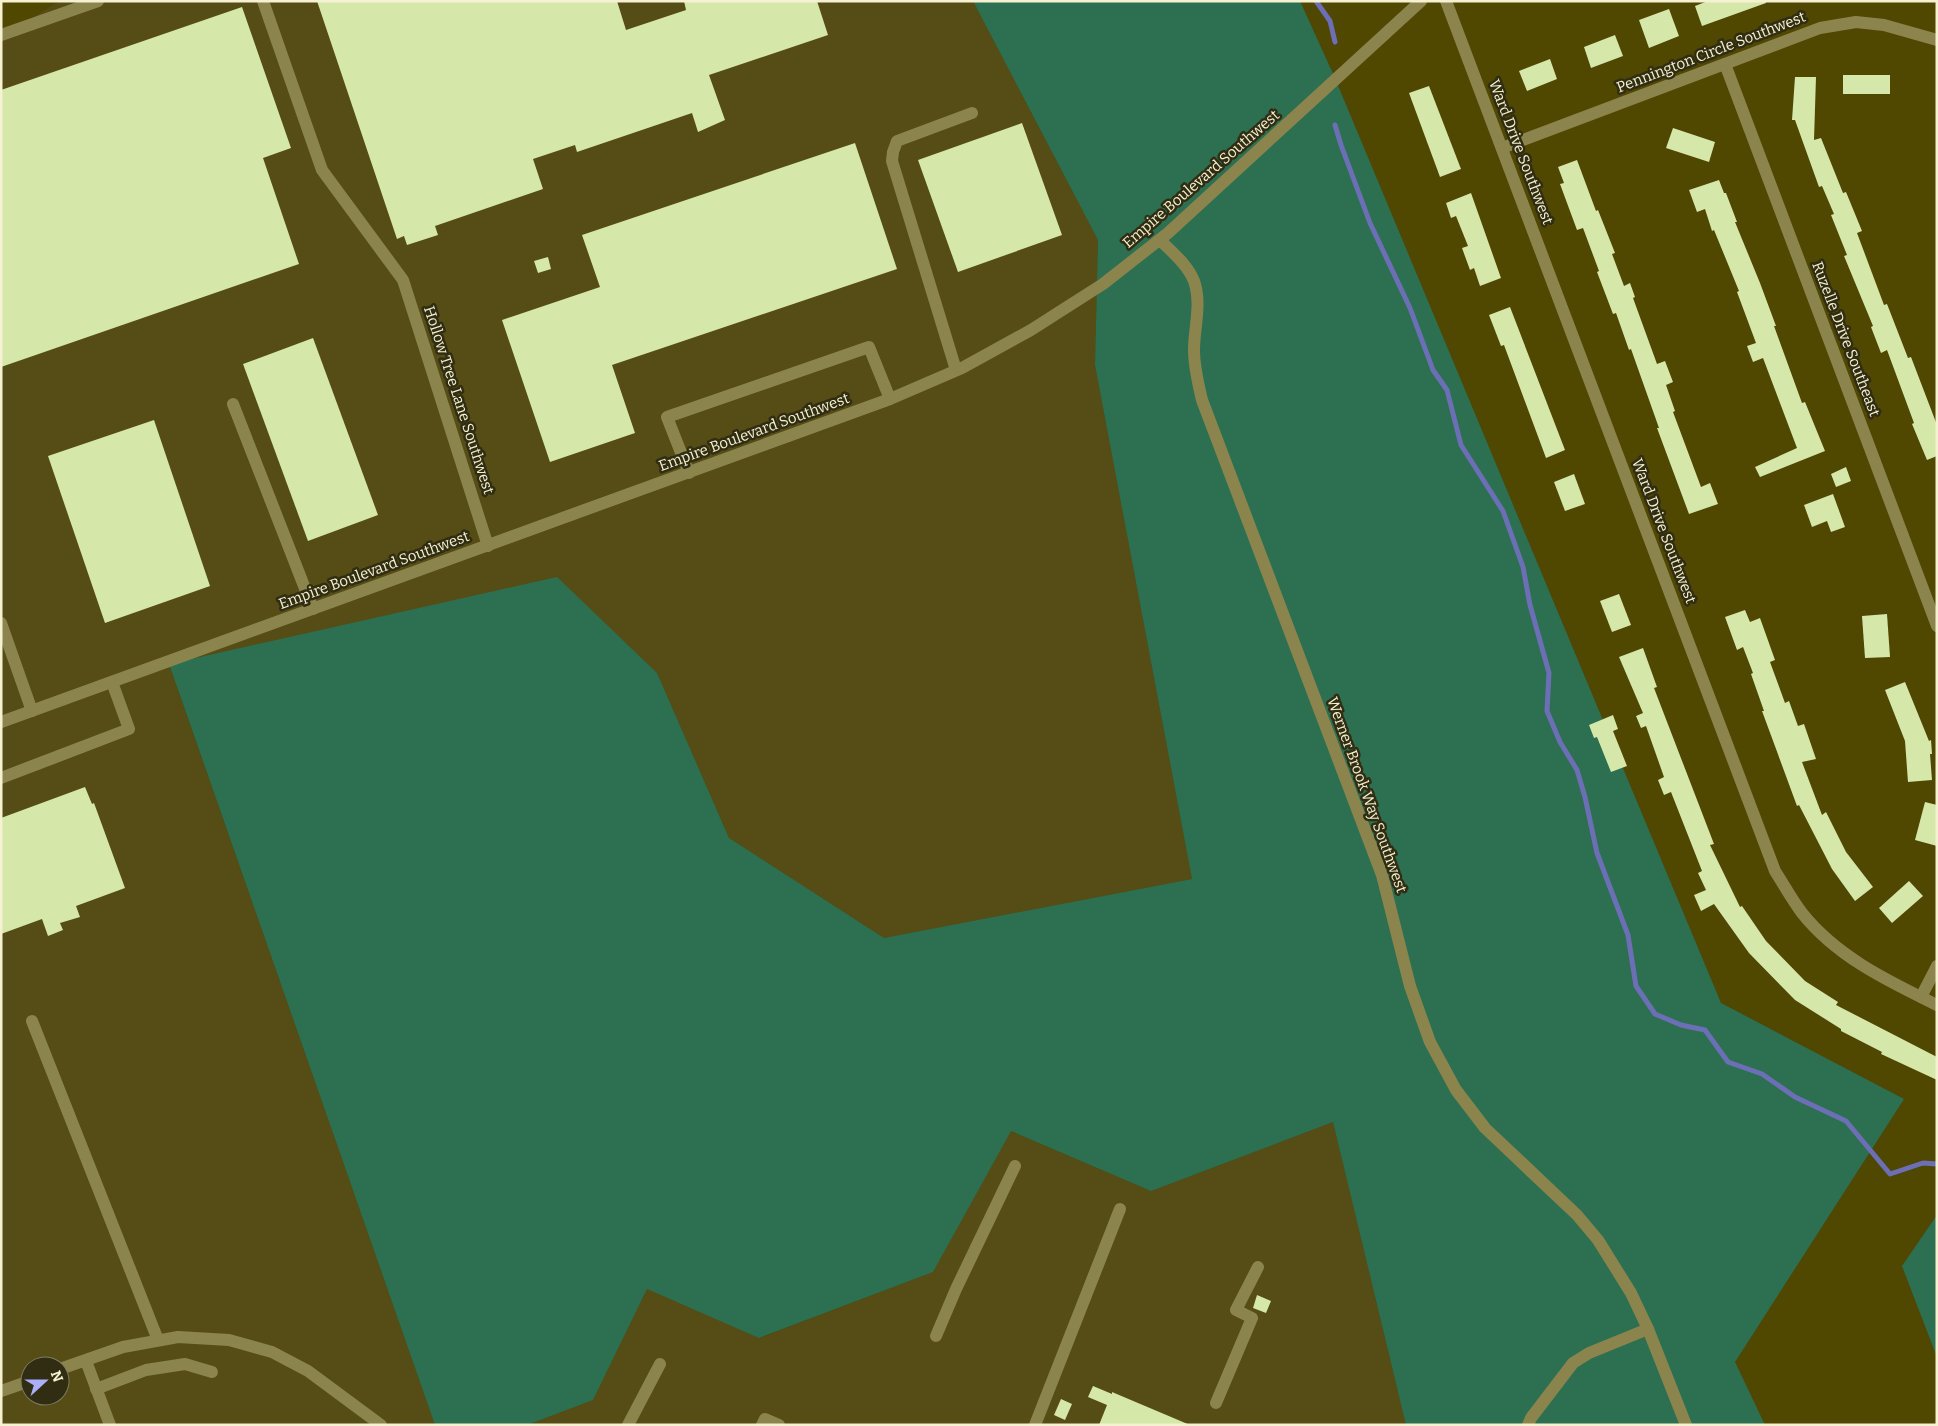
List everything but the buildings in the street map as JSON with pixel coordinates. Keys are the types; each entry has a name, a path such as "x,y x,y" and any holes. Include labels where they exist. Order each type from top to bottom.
{"street":[{"path":"1,35 98,1"},
{"name":"Hollow Tree Lane Southwest","path":"263,1 322,170 403,280 488,546"},
{"name":"Empire Boulevard Southwest","path":"1,722 890,399 956,370 1031,330 1103,284 1160,240 1421,1"},
{"name":"Ward Drive Southwest","path":"1446,1 1775,871 1802,913 1834,946 1868,970 1937,1005"},
{"name":"Pennington Circle Southwest","path":"1502,148 1820,28 1856,22 1884,25 1937,40"},
{"name":"Ruzelle Drive Southeast","path":"1725,64 1937,626"},
{"path":"956,370 892,162 897,141 972,114"},
{"name":"Werner Brook Way Southwest","path":"1160,240 1186,268 1194,281 1198,299 1194,350 1202,400 1382,875 1410,986 1430,1042 1456,1090 1485,1128 1577,1215 1598,1240 1631,1293 1648,1329 1686,1425"},
{"path":"689,473 667,417 869,347 890,399"},
{"path":"233,404 313,609"},
{"path":"1,623 32,711"},
{"path":"1,778 129,730 112,682"},
{"path":"1921,997 1937,966"},
{"path":"32,1021 158,1340"},
{"path":"936,1336 1015,1166"},
{"path":"1035,1425 1120,1209"},
{"path":"1216,1403 1252,1318 1236,1310 1258,1267"},
{"path":"1528,1425 1531,1418 1573,1364 1589,1353 1648,1329"},
{"path":"70,1367 123,1347 178,1336 229,1340 272,1352 308,1371 381,1425"},
{"path":"86,1361 110,1425"},
{"path":"96,1389 146,1370 185,1364 212,1372"},
{"path":"628,1425 660,1364"},
{"path":"1,1392 20,1385"},
{"path":"762,1425 765,1419 779,1425"}],"shaded area":[{"path":"59,1 973,1 1098,240 1095,365 1192,879 884,938 729,838 657,673 169,665 435,1425 1,1425 1,38"},
{"path":"1333,1122 1406,1425 527,1425 593,1400 647,1289 760,1338 933,1272 1010,1131 1151,1191"}],"green space":[{"path":"973,1 1300,1 1334,76 1721,1003 1904,1099 1735,1362 1765,1425 1406,1425 1333,1122 1151,1191 1011,1131 933,1272 759,1338 647,1289 593,1400 527,1425 435,1425 169,664 557,577 657,673 729,838 884,938 1192,879 1095,365 1098,240"},
{"path":"1937,1215 1937,1357 1902,1266"}],"waterway":[{"path":"1316,1 1330,21 1335,42"},
{"path":"1335,125 1370,223 1410,308 1433,370 1447,390 1461,445 1503,511 1523,567 1530,605 1549,673 1547,711 1560,742 1577,770 1597,853 1628,935 1636,986 1655,1014 1681,1025 1705,1030 1728,1062 1762,1074 1795,1097 1846,1121 1890,1174 1923,1163 1937,1164"}]}
